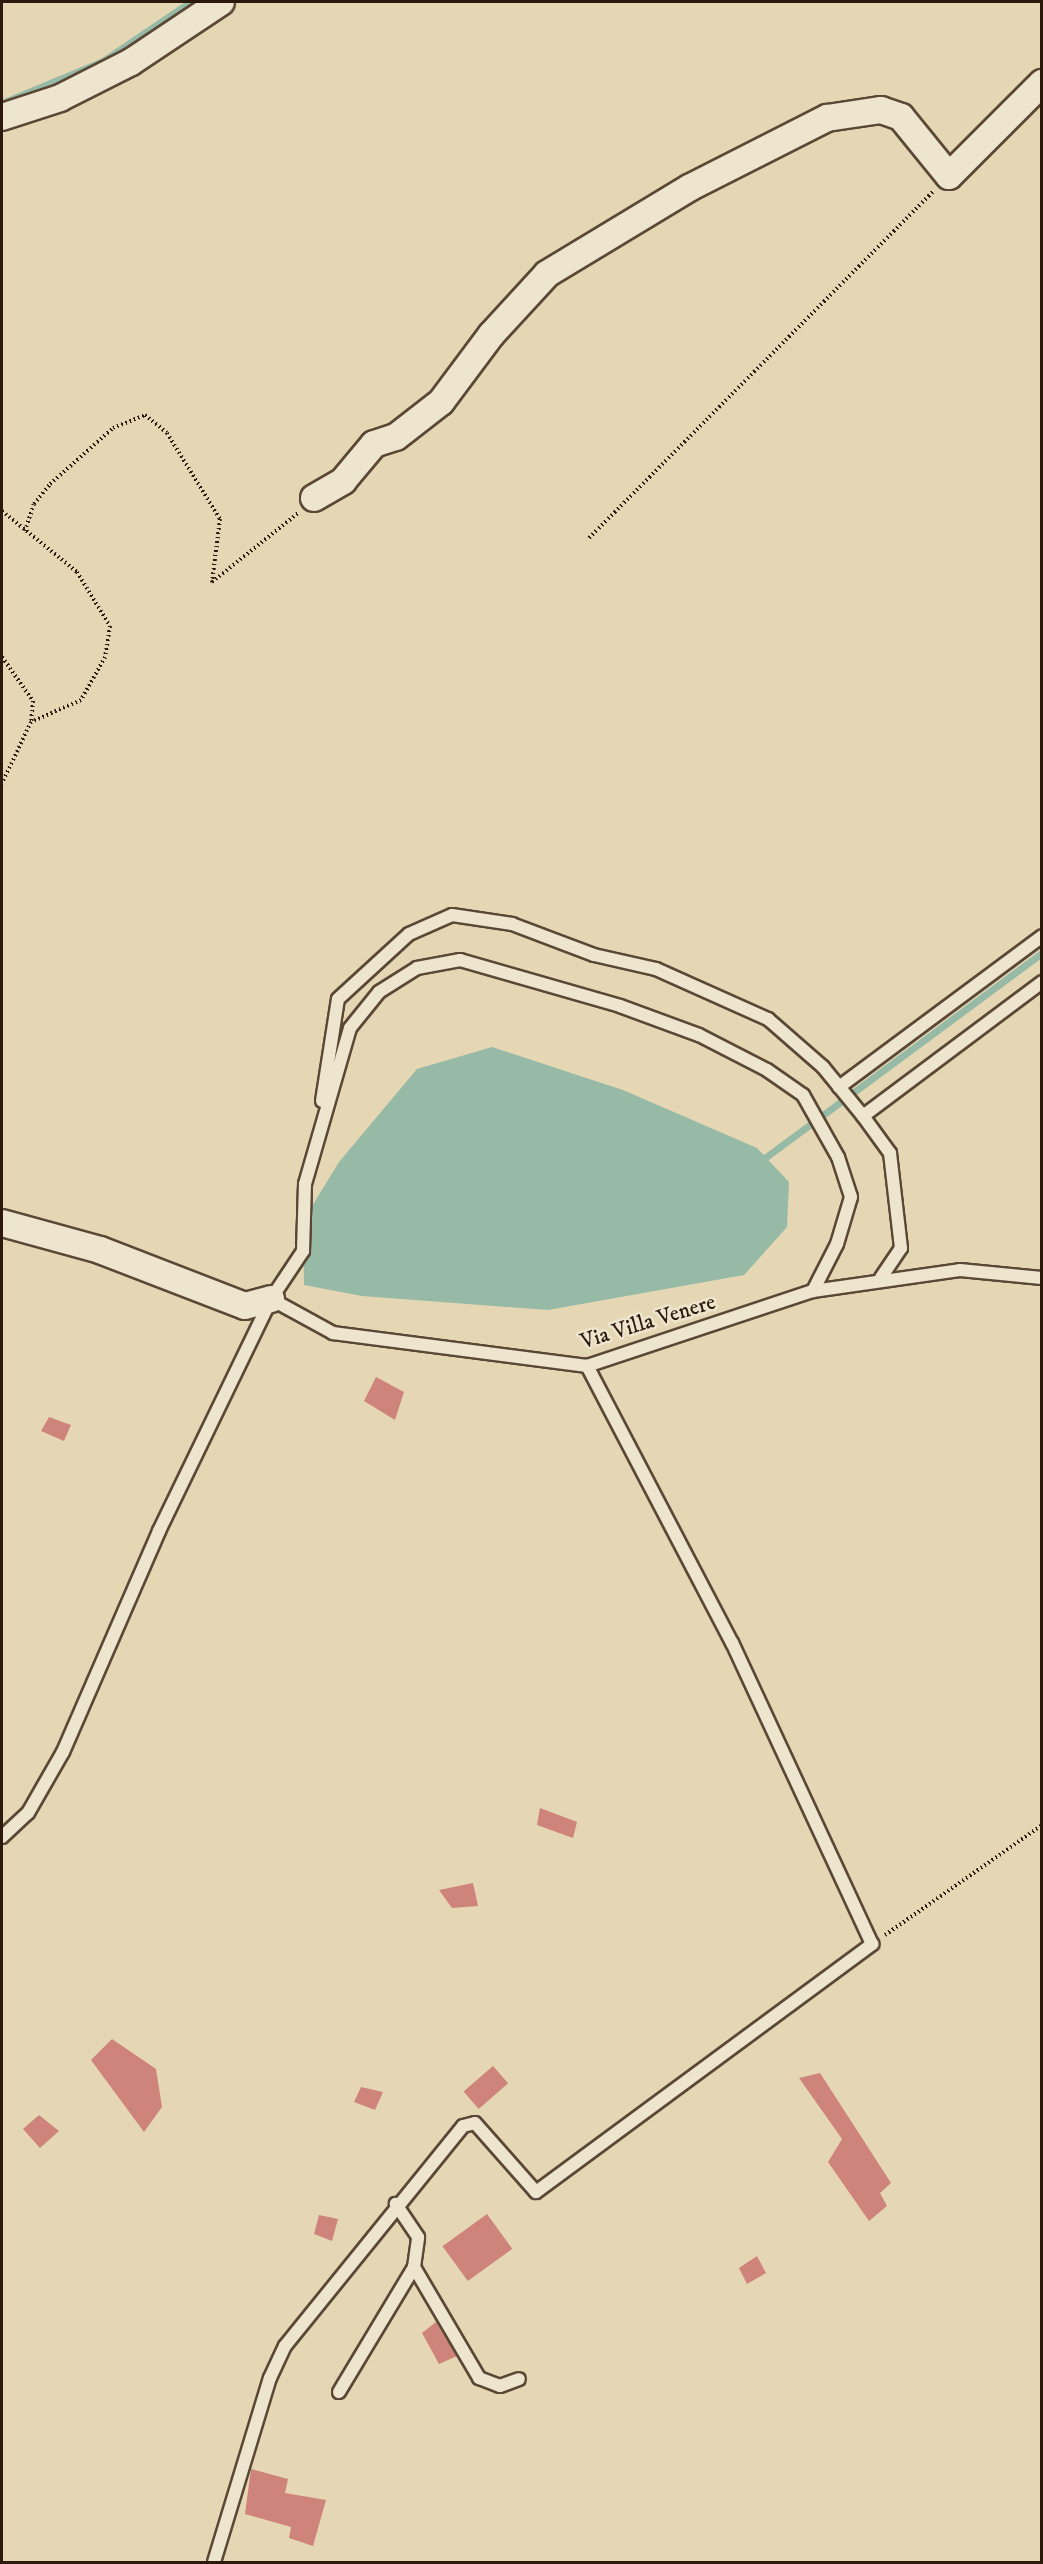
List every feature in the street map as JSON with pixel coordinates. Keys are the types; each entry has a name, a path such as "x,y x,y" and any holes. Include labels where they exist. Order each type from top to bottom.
{"street":[{"path":"2,117 60,98 131,62 221,2"},
{"path":"314,498 343,480 375,444 396,437 441,402 491,335 548,274 679,194 827,118 880,110 901,117 949,176 1041,83"},
{"path":"2,1223 100,1250 245,1306 271,1299"}],"lane":[{"path":"319,1132 338,999 409,934 452,915 512,924 594,955 656,969 734,1003 791,1037 840,1088 890,1153 901,1248 881,1278"},
{"path":"840,1088 1041,936"},
{"path":"2,1837 28,1813 63,1752 159,1531 271,1299 303,1251 305,1184 319,1132 350,1028 379,992 417,969 460,960 610,1003 699,1035 802,1095 838,1157 851,1197 837,1244 813,1291"},
{"path":"863,1116 1041,982"},
{"name":"Via Villa Venere","path":"271,1299 333,1333 587,1366 813,1291 881,1278 960,1270 1041,1278"},
{"path":"214,2562 270,2378 285,2346 396,2204 463,2126 475,2124 536,2192 872,1944 732,1642 587,1366"},
{"path":"339,2392 414,2267 418,2237 396,2204"},
{"path":"414,2267 478,2378 500,2386 519,2379"}],"path":[{"path":"589,538 949,176"},
{"path":"25,531 34,504 50,484 113,428 145,415 167,433 220,519 212,582 314,498"},
{"path":"2,511 77,572 110,626 105,657 81,700 31,722"},
{"path":"2,657 33,701 31,722 2,783"},
{"path":"872,1944 1041,1825"}],"shaded area":[{"path":"492,1047 623,1090 757,1148 789,1182 787,1227 744,1275 548,1310 362,1296 304,1285 303,1221 339,1162 417,1069"}],"building":[{"path":"376,1377 404,1392 395,1420 364,1401"},
{"path":"49,1417 71,1425 64,1441 41,1431"},
{"path":"540,1808 577,1822 573,1838 537,1825"},
{"path":"473,1883 478,1906 452,1908 439,1890"},
{"path":"112,2039 156,2069 162,2107 144,2132 91,2060"},
{"path":"493,2066 508,2083 479,2109 464,2092"},
{"path":"820,2073 891,2183 880,2193 887,2206 869,2221 828,2162 842,2139 799,2078"},
{"path":"361,2087 383,2092 375,2110 354,2102"},
{"path":"39,2115 59,2131 40,2148 23,2129"},
{"path":"487,2214 512,2249 468,2281 443,2246"},
{"path":"319,2215 338,2219 332,2241 314,2234"},
{"path":"757,2256 766,2273 747,2284 739,2268"},
{"path":"436,2322 457,2356 439,2364 422,2333"},
{"path":"251,2469 288,2479 285,2493 326,2500 313,2546 289,2538 291,2527 245,2514"}],"waterway":[{"path":"2,103 103,61 190,2"},
{"path":"766,1157 1042,953"}]}
